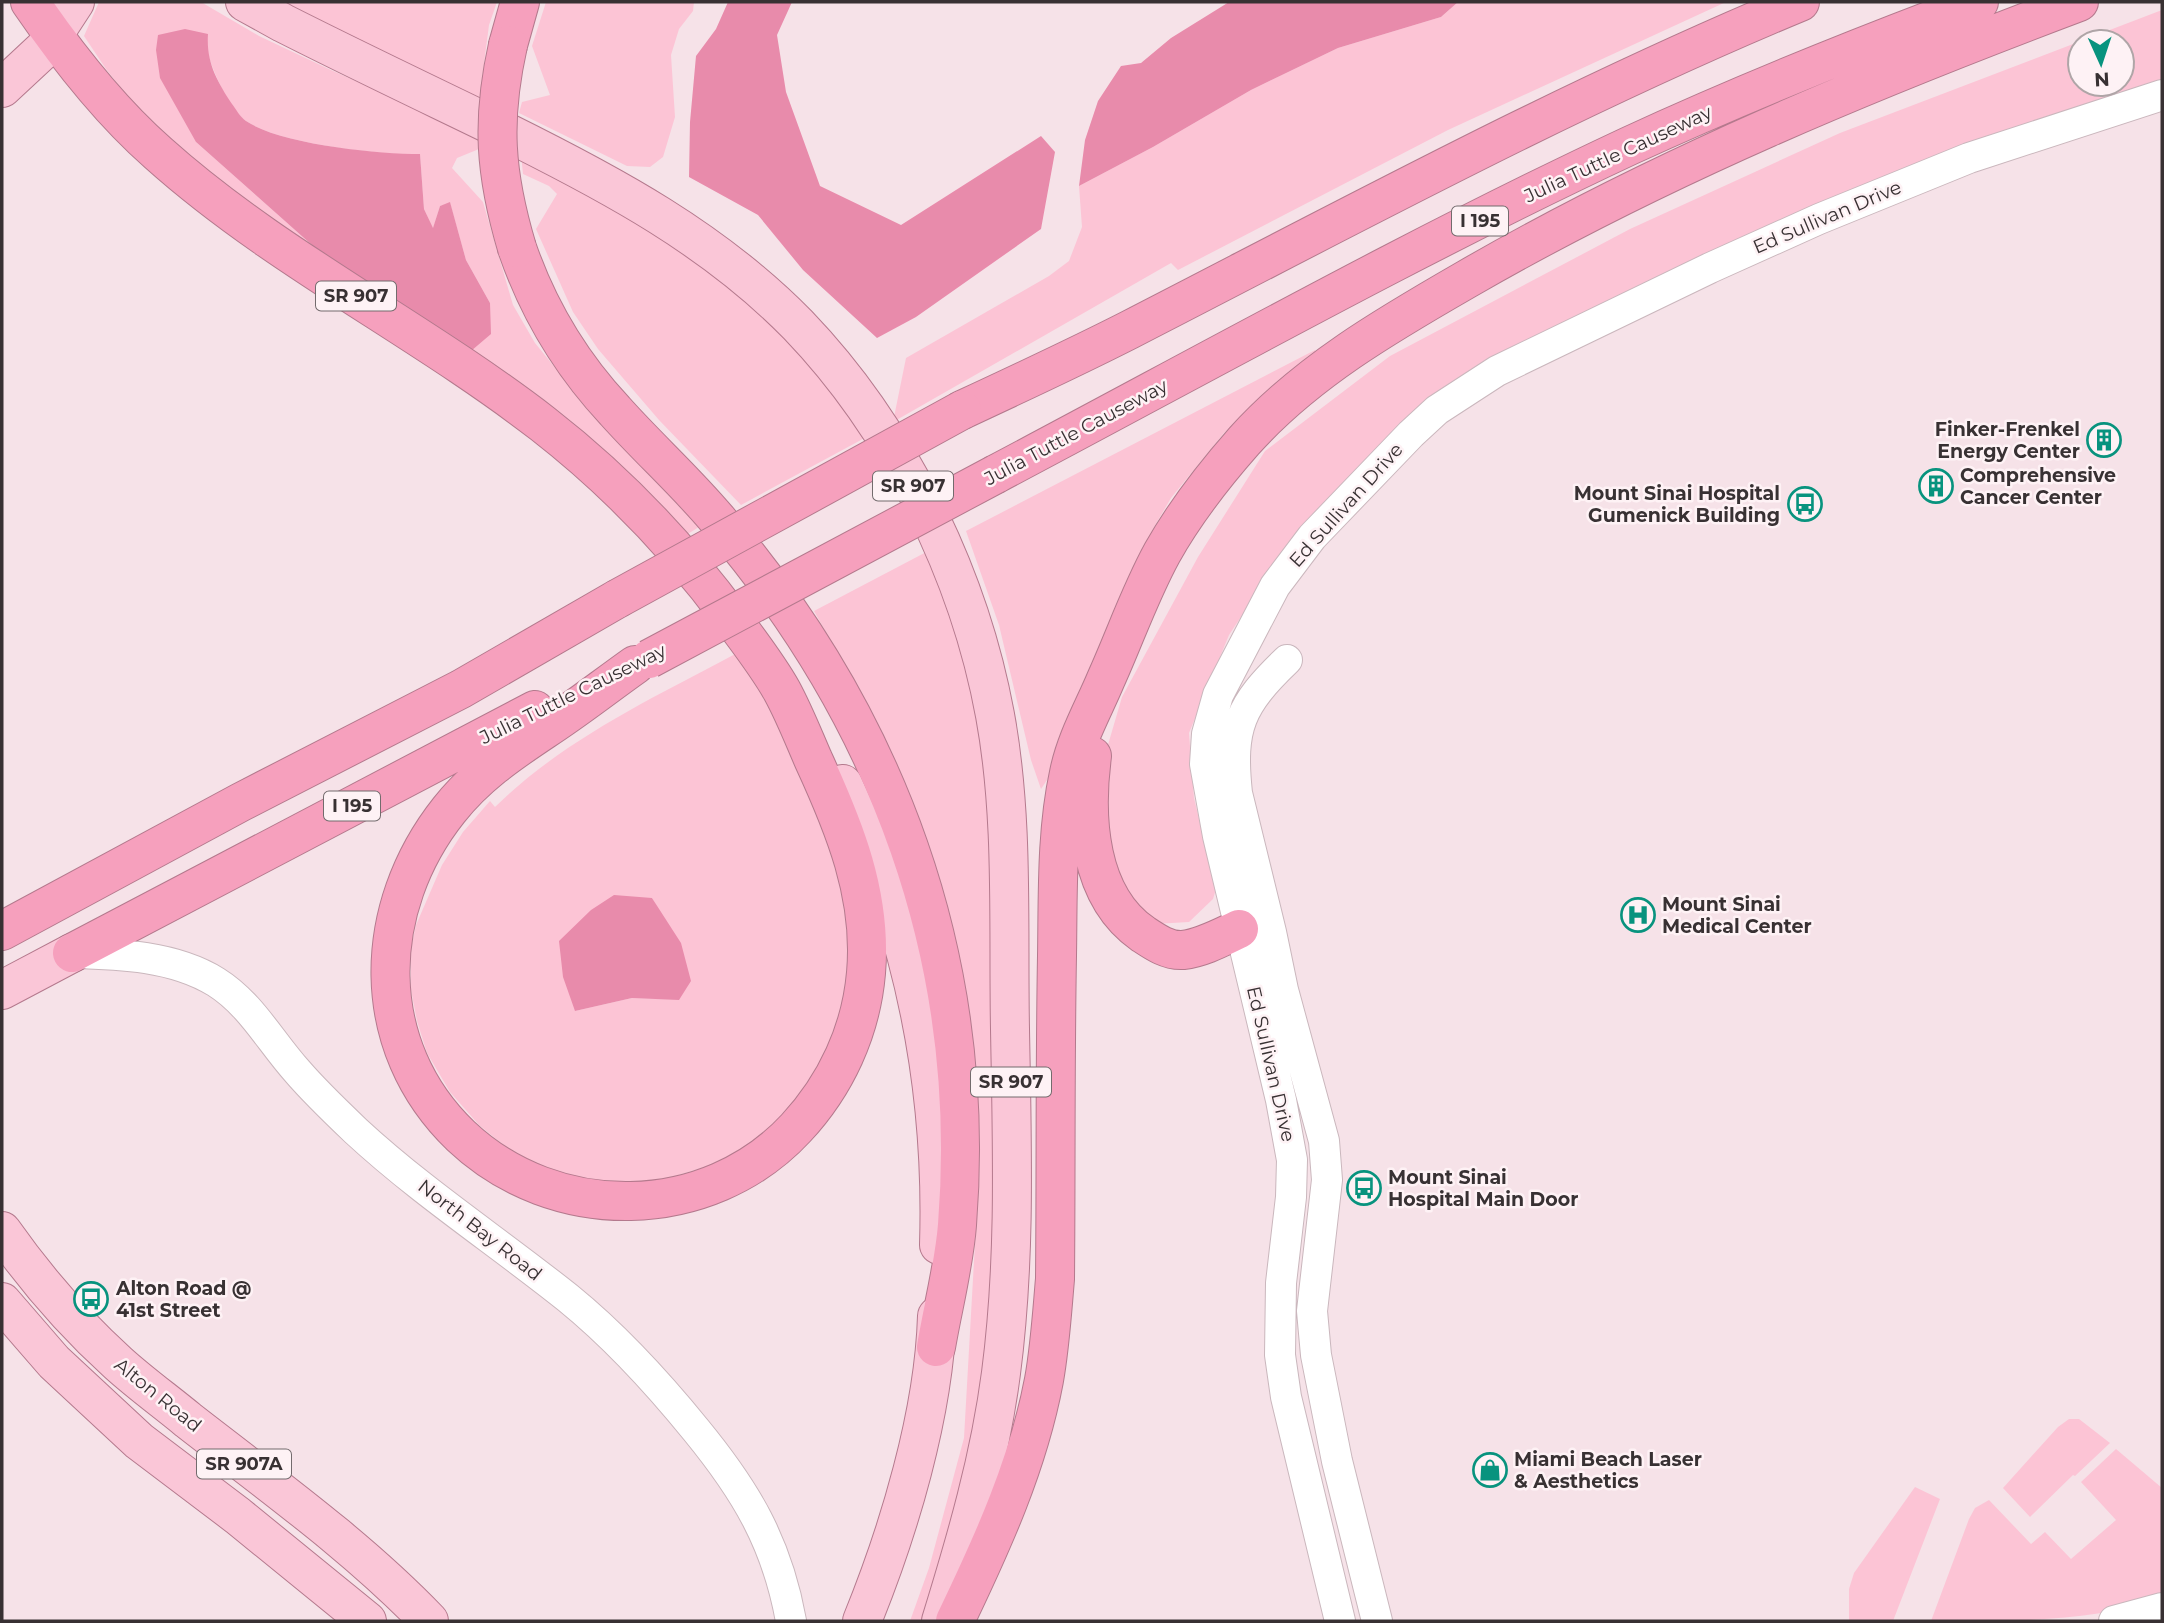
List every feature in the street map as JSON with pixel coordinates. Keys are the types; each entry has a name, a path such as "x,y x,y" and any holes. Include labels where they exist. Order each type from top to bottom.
{"highway":[{"name":"SR 907","path":"30,2 54,36 128,124 192,183 282,248 496,390 548,427 595,467 670,542 701,579 783,692"},
{"path":"520,2 500,79 496,149 500,184 528,280 566,350 590,382 716,518 796,622 856,722 901,821 936,936 948,1006 956,1080 959,1127 957,1227 936,1346"},
{"name":"I 195","path":"2,931 240,802 461,689 617,599 962,411 1126,331 1460,158 1648,67 1800,2"},
{"name":"Julia Tuttle Causeway","path":"72,953 541,707 642,662 1372,276 1629,146 1811,67 1979,2"},
{"path":"955,1621 1016,1482 1033,1429 1044,1379 1055,1279 1058,899 1063,809 1077,739 1162,553 1187,513 1216,473 1279,406 1350,351 1393,322 1497,262 1625,194 1774,125 1884,78 2079,2"},
{"path":"642,662 495,763 448,812 428,840 399,904 390,962 397,1028 407,1058 421,1086 438,1110 461,1135 485,1155 539,1184 568,1194 630,1202 659,1200 691,1193 727,1180 782,1143 823,1095 842,1063 855,1033 863,1004 868,941 859,879 837,810 783,692"},
{"path":"1106,680 1090,774 1093,851 1107,894 1134,928 1171,949 1183,950 1199,946 1239,929"}],"main road":[{"path":"2,88 36,58 54,36 75,2"},
{"name":"SR 907","path":"245,2 341,52 574,165 639,201 712,250 752,282 797,324 844,380 879,430 924,505 956,574 985,667 1002,769 1007,849 1013,1204 1001,1376 991,1433 965,1543 941,1621"},
{"name":"SR 907","path":"783,692 828,755 869,842 898,921 925,1035 936,1130 940,1230 936,1346 929,1397 911,1473 862,1621"},
{"name":"Julia Tuttle Causeway","path":"2,990 72,953"},
{"name":"Alton Road","path":"2,1231 60,1304 118,1363 365,1561 429,1621"},
{"name":"SR 907A","path":"2,1302 54,1362 139,1441 238,1516 367,1621"}],"street":[{"name":"Ed Sullivan Drive","path":"1340,1621 1286,1397 1280,1355 1281,1296 1292,1160 1281,1100 1218,836 1205,764 1206,734 1218,695 1275,586 1321,527 1437,410 1467,388 1710,268 1819,219 1982,154 2162,95"},
{"name":"Ed Sullivan Drive","path":"1287,660 1253,694 1245,707 1236,737 1237,793 1283,990 1324,1141 1327,1180 1312,1311 1316,1354 1337,1461 1377,1621"},
{"name":"North Bay Road","path":"72,953 142,958 192,971 222,986 246,1007 320,1096 373,1147 569,1299 633,1356 662,1387 729,1470 747,1498 778,1568 791,1621"},
{"path":"2114,1621 2162,1608"}],"shaded area":[{"path":"99,2 201,2 259,36 480,136 479,149 457,158 452,168 483,202 513,305 535,343 597,419 699,527 686,535 471,351 490,303 466,260 450,203 440,206 433,229 424,209 420,155 305,142 261,129 246,121 233,107 217,79 207,51 196,142 322,254 261,213 150,126 84,36"},
{"path":"263,2 497,2 489,25 479,102"},
{"path":"546,2 694,2 693,11 679,29 671,55 675,117 663,157 650,167 627,166 519,113 522,102 550,95 532,46"},
{"path":"728,2 792,2 777,35 786,92 820,186 901,225 1041,136 1055,152 1041,229 916,317 877,338 803,270 758,215 689,177 690,122 696,56 716,29"},
{"path":"1229,2 1458,2 1441,17 1338,48 1251,90 1079,186 1085,140 1098,101 1121,66 1141,63 1171,38"},
{"path":"1458,2 1726,2 1448,130 1178,270 1171,263 893,422 906,358 1049,276 1069,261 1082,227 1079,186 1251,90 1338,48 1441,17"},
{"path":"2162,10 2162,81 2136,92 2136,28 2115,28"},
{"path":"185,29 208,34 209,54 222,87 240,115 261,129 305,142 355,150 420,154 424,209 433,228 440,206 450,202 466,260 490,303 491,334 471,351 322,254 196,142 160,78 156,50 158,35"},
{"path":"2066,47 2066,98 2120,98 1526,341 1400,423 1302,525 1229,635 1189,733 1194,798 1216,889 1213,899 1189,922 1155,924 1109,871 1105,755 1122,697 1198,557 1265,451 1390,356 1630,229 1840,133"},
{"path":"521,154 606,193 780,323 872,434 741,505 659,420 598,349 573,312 536,229 557,194 549,186 523,174"},
{"path":"1315,350 1316,356 1224,433 1171,498 1153,529 1053,771 1041,789 1031,760 999,625 966,531"},
{"path":"932,549 987,723 1001,1312 930,1621 910,1621 929,1568 964,1438 976,1226 869,710 814,611"},
{"path":"739,652 781,721 847,888 850,980 833,1046 794,1109 741,1156 652,1183 576,1179 539,1165 507,1148 479,1125 450,1092 427,1053 417,1021 411,990 411,948 416,925 442,865 463,832 490,801 495,807 550,760 580,740","holes":["652,898 665,921 679,999 632,998 575,1011"]},
{"path":"614,895 652,898 681,943 691,981 679,1000 632,998 575,1011 563,977 559,941 591,910"},
{"path":"2069,1419 2079,1419 2110,1443 2030,1517 2003,1488 2058,1427"},
{"path":"2116,1449 2162,1488 2162,1598 2106,1612 2048,1619 1931,1621 1975,1508 1989,1500 2031,1544 2045,1532 2071,1559 2116,1520 2081,1482"},
{"path":"1915,1487 1940,1499 1893,1621 1849,1621 1849,1589 1854,1573"}],"place":[{"name":"Finker-Frenkel Energy Center","path":"2104,440"},
{"name":"Comprehensive Cancer Center","path":"1936,486"},
{"name":"Mount Sinai Hospital Gumenick Building","path":"1805,504"},
{"name":"Mount Sinai Medical Center","path":"1638,915"},
{"name":"Mount Sinai Hospital Main Door","path":"1364,1188"},
{"name":"Alton Road @ 41st Street","path":"91,1299"},
{"name":"Miami Beach Laser & Aesthetics","path":"1490,1470"}]}
